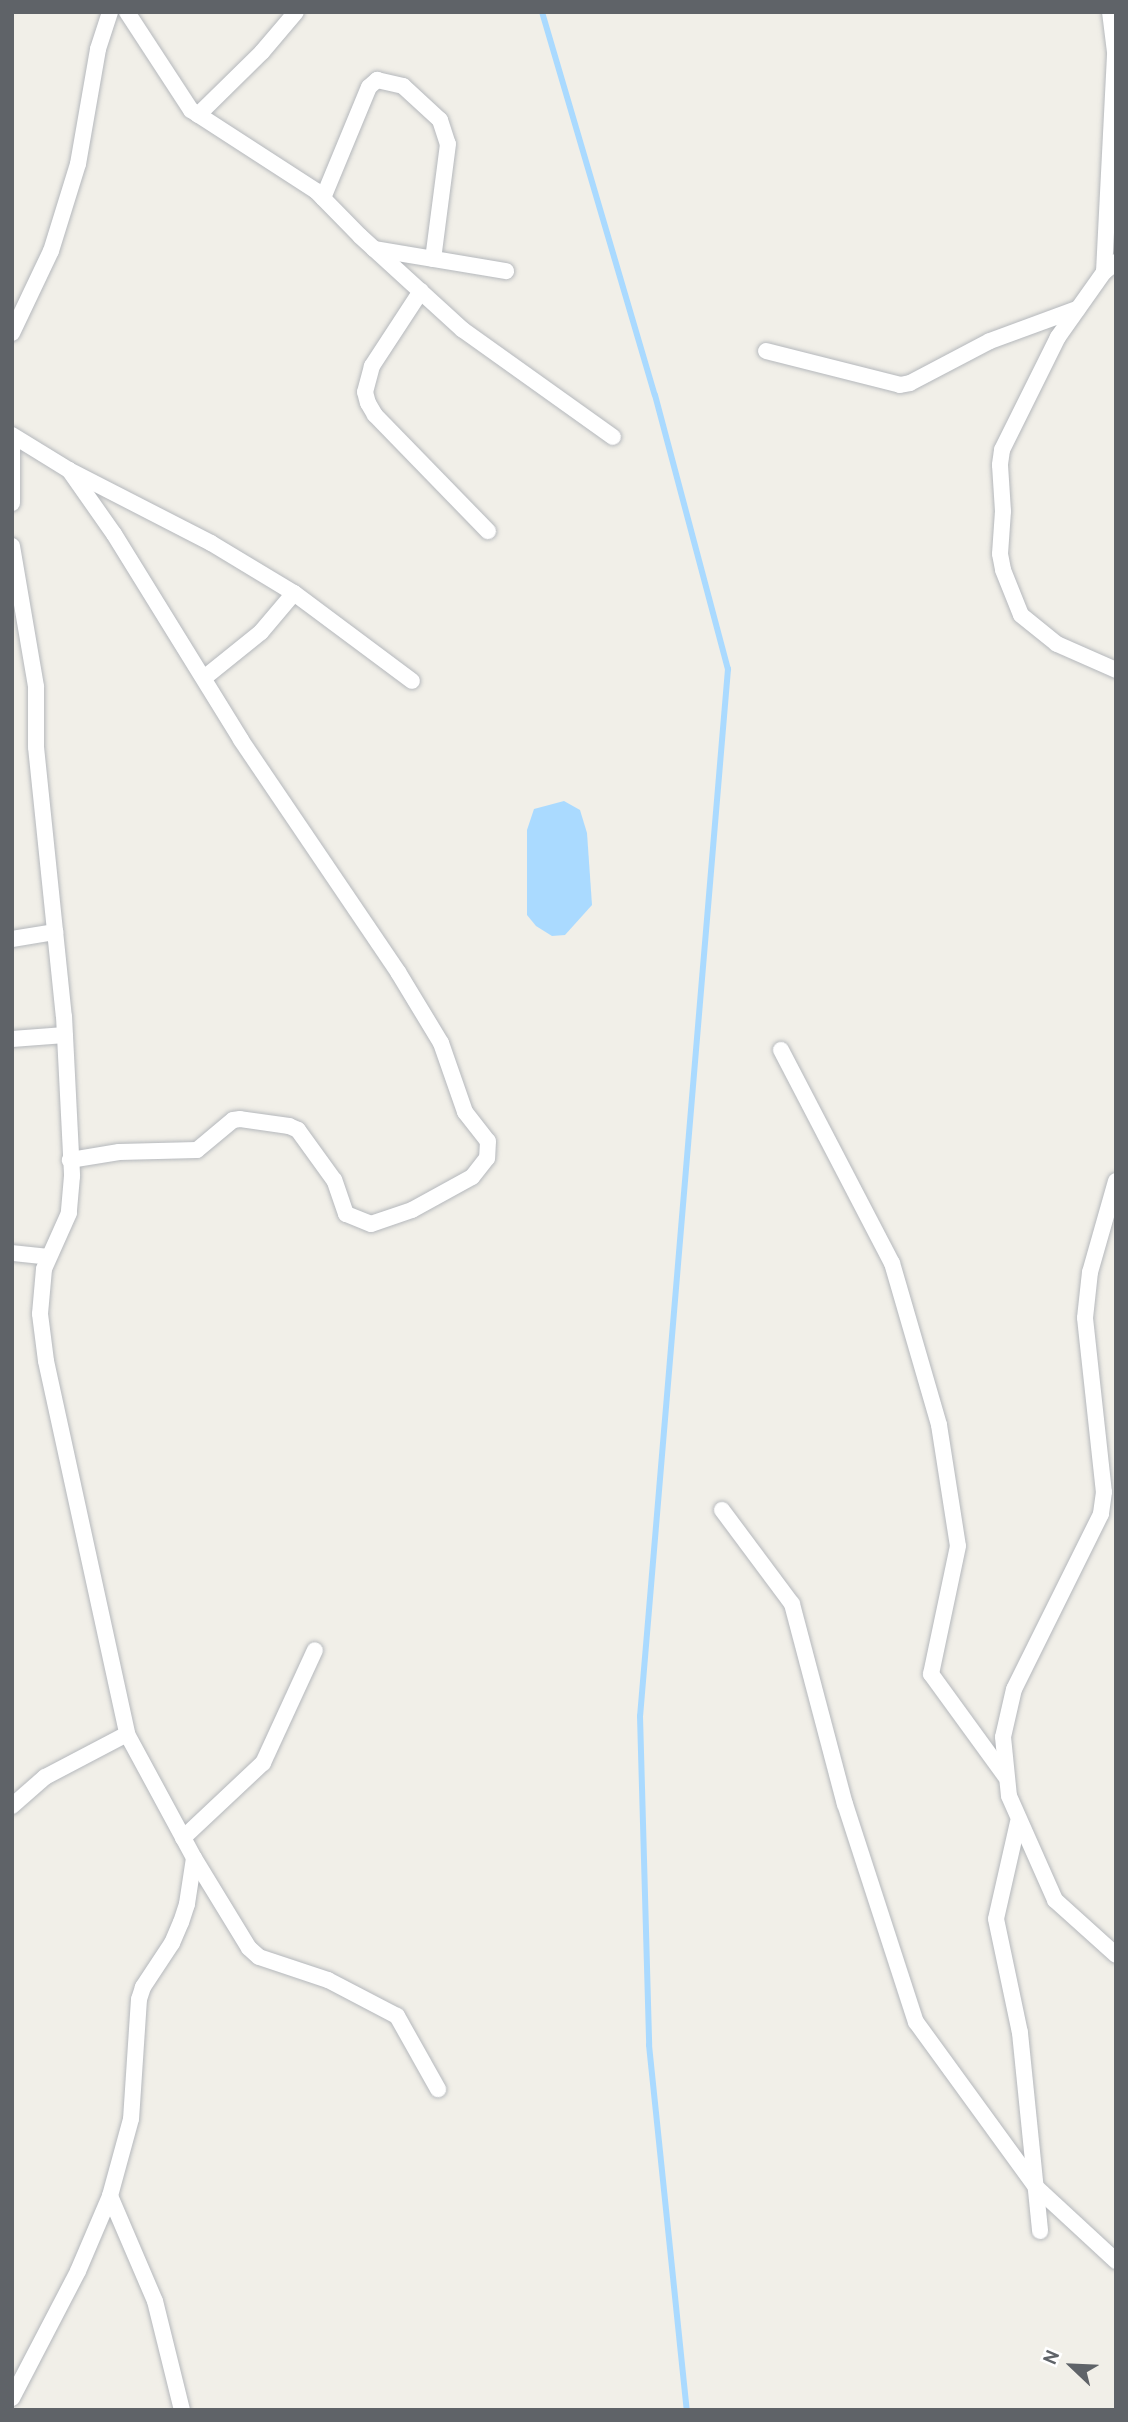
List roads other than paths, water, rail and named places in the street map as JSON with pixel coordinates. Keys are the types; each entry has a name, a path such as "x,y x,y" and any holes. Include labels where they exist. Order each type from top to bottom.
{"street":[{"path":"12,333 51,251 78,164 98,49 110,12"},
{"path":"127,12 185,104 198,115 304,181 421,291 505,362 613,437"},
{"path":"198,115 262,52 296,12"},
{"path":"1110,12 1115,52 1110,267 1077,309 1043,364 1002,450 1000,554 1003,570 1021,615 1057,644 1116,670"},
{"path":"323,198 372,82 383,80 403,86 440,120 448,144 433,258"},
{"path":"374,248 506,271"},
{"path":"421,291 372,366 365,392 368,403 375,415 488,531"},
{"path":"766,351 900,385 910,383 990,341 1077,309"},
{"path":"12,436 69,470 211,543 294,593 412,681"},
{"path":"12,436 12,503"},
{"path":"69,470 114,534 242,740 353,901 441,1043 465,1112 488,1141 487,1158 472,1177 412,1210 371,1224 346,1214 334,1180 302,1135 289,1126 233,1120 197,1150 119,1152 71,1160"},
{"path":"12,546 17,600 36,687 36,747 65,1035 71,1160 69,1213 48,1257 40,1298 46,1360 127,1734 194,1858 249,1948 259,1957 328,1980 397,2016 438,2089"},
{"path":"204,678 261,632 294,593"},
{"path":"12,939 55,932"},
{"path":"12,1040 65,1035"},
{"path":"781,1050 892,1263 939,1425 958,1546 931,1674 1006,1778"},
{"path":"1116,1181 1090,1272 1086,1318 1104,1492 1101,1514 1014,1689 1003,1737 1009,1796 1018,1822 1055,1899 1116,1955"},
{"path":"12,1253 48,1257"},
{"path":"722,1510 792,1604 845,1804 916,2022 1036,2186 1116,2261"},
{"path":"183,1838 263,1763 315,1650"},
{"path":"12,1806 45,1777 127,1734"},
{"path":"1018,1822 996,1919 1020,2033 1041,2231"},
{"path":"12,2399 78,2271 110,2196 131,2119 139,1999 142,1987 172,1943 181,1922 187,1904 194,1858"},
{"path":"110,2196 155,2301 182,2410"}],"water":[{"path":"564,801 580,810 587,833 592,905 565,935 552,936 536,926 527,915 527,830 534,809"}],"waterway":[{"path":"542,12 655,395 728,669 640,1716 649,2045 687,2410"}]}
